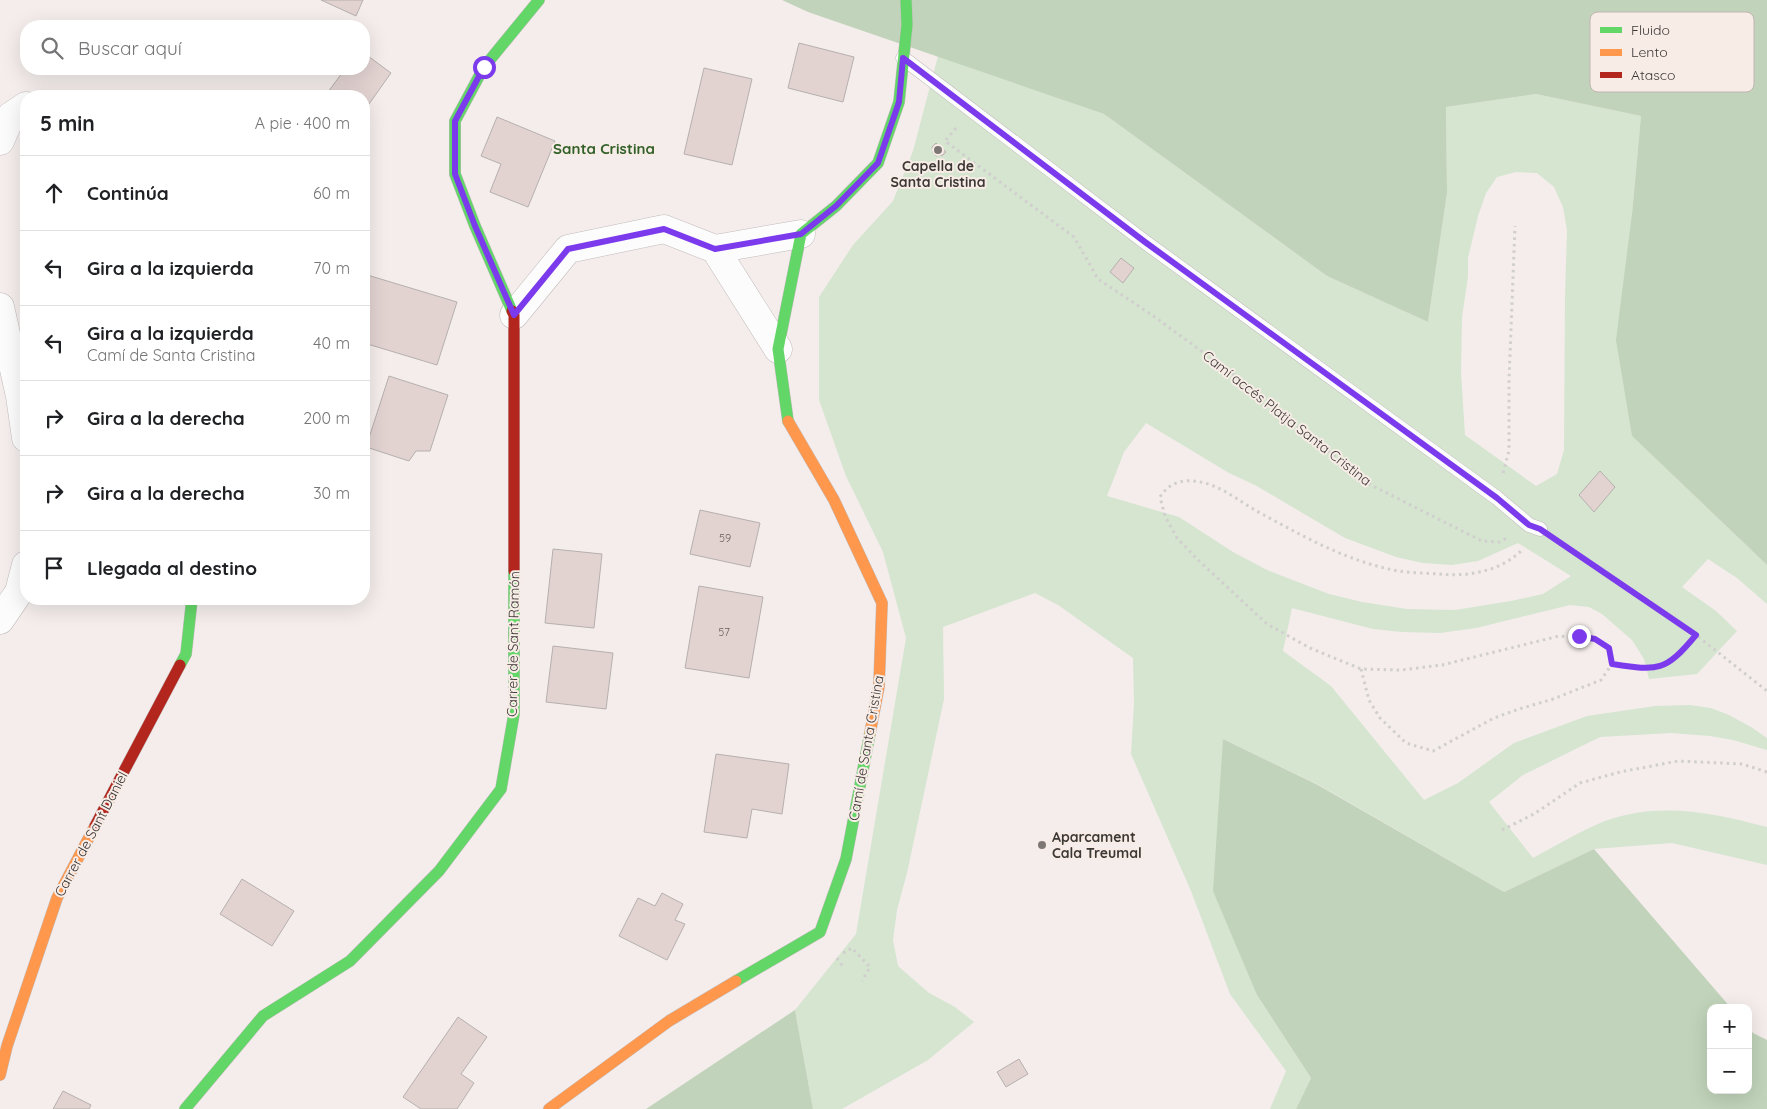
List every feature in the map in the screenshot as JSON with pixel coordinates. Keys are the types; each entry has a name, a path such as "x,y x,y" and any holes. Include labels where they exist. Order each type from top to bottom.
{"street":[{"path":"539,0 484,67 455,121 455,174 475,226 514,315 568,249 664,229 715,249 801,234 836,206 878,163 899,102 907,25 906,0"},
{"path":"0,141 11,116 20,110"},
{"name":"Camí de Santa Cristina","path":"549,1109 669,1021 820,932 846,859 879,686 882,604 834,500 788,421 778,349 801,234"},
{"path":"715,249 778,349"},
{"path":"0,307 20,396"},
{"name":"Carrer de Sant Ramón","path":"185,1109 263,1016 350,961 438,871 501,788 514,714 514,315"},
{"path":"0,620 20,588"},
{"name":"Carrer de Sant Daniel","path":"0,1075 7,1046 57,898 186,654 191,605"}],"lane":[{"path":"903,58 1145,242 1497,498 1534,527"}],"path":[{"name":"Camí accés Platja Santa Cristina","path":"970,109 945,141 1074,237 1098,279 1152,315 1237,377 1369,484 1482,541 1499,542 1534,527"},
{"path":"1497,498 1509,450 1509,380 1514,226"},
{"path":"1361,669 1369,700 1380,718 1406,743 1433,750 1494,718 1553,699 1601,680 1612,664 1609,648 1595,639 1559,636 1442,665 1402,670 1361,669 1310,648 1267,624 1177,538 1165,516 1160,496 1166,488 1177,482 1189,481 1210,485 1332,551 1395,571 1456,576 1486,571 1506,563 1518,554 1534,527 1696,635 1767,691"},
{"path":"1612,664 1638,668 1660,667 1674,660 1696,635"},
{"path":"1502,830 1534,814 1580,783 1620,772 1678,761 1742,764 1767,772"},
{"path":"836,956 852,948 870,967 862,980"}],"green space":[{"path":"782,0 1767,0 1767,565 1632,436 1616,340 1632,214 1641,116 1536,94 1446,107 1447,193 1428,322 1327,276 1104,114 808,12"},
{"path":"938,56 1104,114 1327,276 1428,322 1447,193 1446,107 1536,94 1641,116 1632,214 1632,436 1767,565 1767,604 1737,578 1708,559 1682,587 1716,611 1737,631 1697,674 1649,679 1644,659 1632,640 1602,614 1589,607 1570,605 1476,628 1440,633 1373,629 1292,608 1283,651 1331,686 1424,800 1458,783 1514,743 1587,716 1655,706 1690,705 1711,708 1729,715 1767,738 1767,750 1733,740 1710,736 1671,733 1600,737 1523,775 1489,802 1533,858 1605,821 1625,815 1666,810 1727,817 1767,827 1767,865 1672,843 1594,849 1504,892 1319,785 1223,739 1257,995 1311,1078 1296,1109 1270,1109 1286,1071 1230,994 1191,891 1131,754 1134,703 1133,658 1058,605 1035,593 943,627 944,699 907,873 897,910 893,940 898,966 929,993 955,1007 974,1022 928,1060 842,1109 813,1109 795,1010 856,934 906,638 883,552 846,476 819,400 819,297 853,245 893,201 913,151","holes":["1516,172 1537,173 1554,187 1563,207 1567,230 1564,450 1557,474 1536,486 1465,435 1461,373 1462,317 1468,277 1468,258 1478,216 1486,193 1497,177","1146,423 1229,473 1255,485 1345,538 1396,557 1423,563 1452,565 1478,561 1518,543 1571,576 1543,594 1455,610 1407,609 1362,602 1329,594 1267,570 1233,552 1179,517 1107,496 1124,452"]},
{"path":"1223,739 1318,785 1504,892 1594,849 1728,1004 1707,1004 1707,1094 1752,1094 1752,1032 1767,1040 1767,1109 1296,1109 1311,1078 1257,995 1213,891"},
{"path":"795,1010 813,1109 646,1109"}],"building":[{"path":"321,0 363,0 356,16"},
{"path":"799,43 854,57 843,102 788,88"},
{"path":"370,57 391,73 370,103 370,90 329,90 341,75 370,75"},
{"path":"704,68 752,79 732,165 684,154"},
{"path":"497,117 555,141 528,207 490,192 501,164 481,156"},
{"name":"Capella de Santa Cristina","path":"936,143 946,152 943,155 936,156 933,153 932,147"},
{"path":"1121,258 1134,268 1123,283 1110,272"},
{"path":"370,276 457,302 437,365 370,345"},
{"path":"389,376 448,395 430,451 416,451 409,461 370,448 370,435"},
{"path":"1600,471 1615,487 1594,512 1579,495"},
{"path":"700,510 760,523 750,567 690,554"},
{"path":"553,549 602,554 594,628 545,623"},
{"path":"699,586 763,597 749,678 685,668"},
{"path":"553,646 613,653 606,709 546,702"},
{"path":"716,754 789,764 782,814 752,809 747,838 704,832"},
{"path":"242,879 294,911 272,946 220,914"},
{"path":"662,893 683,904 675,920 685,924 667,960 619,936 638,898 655,906"},
{"path":"458,1017 487,1037 461,1074 474,1083 457,1109 421,1109 403,1097"},
{"path":"1019,1059 1028,1074 1006,1087 997,1072"},
{"path":"63,1091 91,1105 89,1109 53,1109"}],"traffic: fast":[{"path":"512,311 475,226 455,174 455,121 484,67 539,0"},
{"path":"788,421 778,349 801,234 836,206 878,163 899,102 907,25 906,0"},
{"path":"185,1109 263,1016 350,961 439,871 501,789 514,714 514,571"},
{"path":"180,665 186,654 191,605"},
{"path":"736,981 820,932 846,859 870,733"}],"traffic: slow":[{"path":"788,421 834,500 882,603 879,686 870,733"},
{"path":"0,1075 7,1046 57,898 95,826"},
{"path":"549,1109 669,1021 736,981"}],"traffic: jam":[{"path":"512,311 514,315 514,571"},
{"path":"95,826 180,665"}],"place":[{"name":"Capella de Santa Cristina","path":"938,150"},
{"name":"Aparcament Cala Treumal","path":"1042,845"}],"district":[{"name":"Santa Cristina","path":"604,148"}],"route":[{"path":"484,67 455,121 455,174 475,226 514,315 568,249 664,229 715,249 801,234 836,206 878,163 899,102 903,58 1145,242 1497,498 1529,525 1540,529 1696,635 1674,660 1660,667 1638,668 1612,664 1609,648 1595,639 1579,636"}]}
